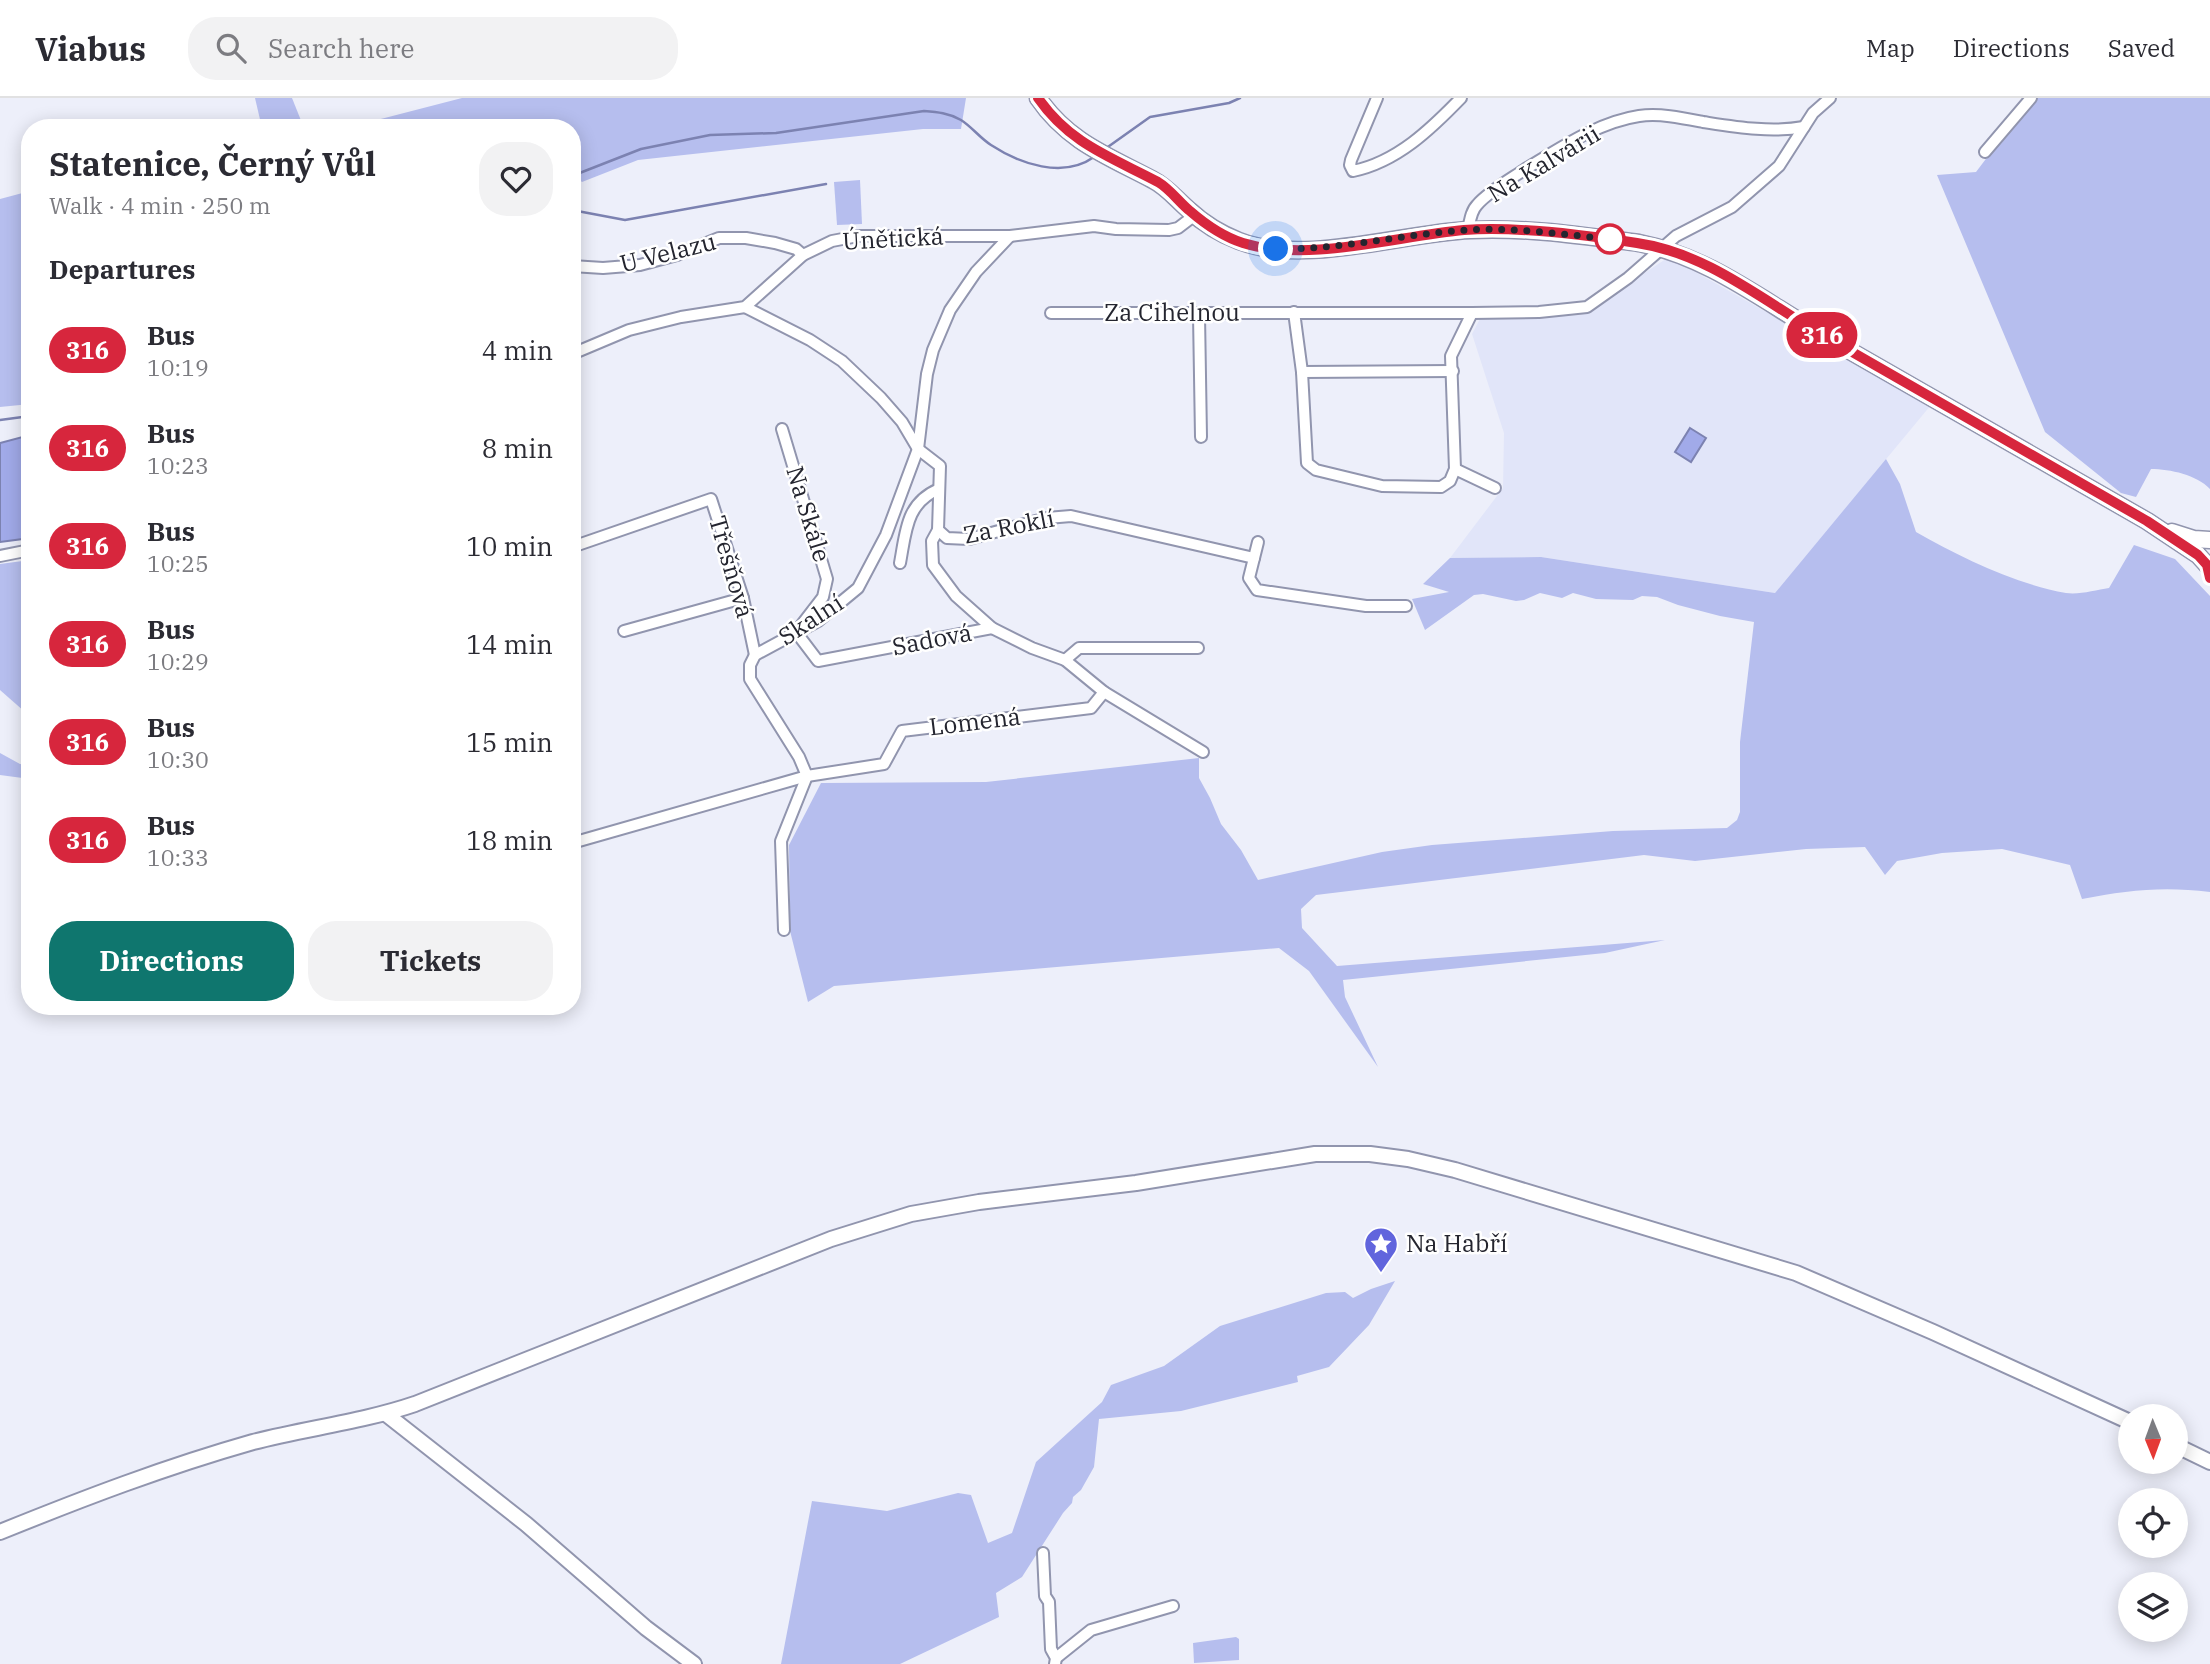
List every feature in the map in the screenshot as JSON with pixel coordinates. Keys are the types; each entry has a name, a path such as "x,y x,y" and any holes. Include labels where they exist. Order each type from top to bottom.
{"main road":[{"path":"1038,98 1061,127 1079,141 1163,185 1195,215 1239,242 1276,249 1311,249 1468,230 1509,230 1617,240 1663,248 1689,257 1728,277 1814,330 2147,521 2209,565"},
{"path":"2147,521 2187,537 2210,540"}],"street":[{"path":"1377,98 1350,165 1353,171 1374,166 1412,143 1461,98"},
{"name":"Za Cihelnou","path":"1051,313 1472,313 1539,312 1587,307 1628,278 1676,236 1732,208 1779,166 1813,113 1830,98"},
{"path":"1984,152 2031,98"},
{"name":"Na Kalvárii","path":"1468,230 1476,205 1553,152 1603,126 1640,116 1673,117 1732,127 1786,130 1804,127"},
{"name":"Únětická","path":"745,307 803,255 832,241 858,236 1010,236 1094,226 1170,230 1178,228 1195,215"},
{"name":"Skalní","path":"807,776 799,757 750,679 750,665 755,655 818,621 858,589 886,535 918,449 927,374 933,350 950,310 975,272 1010,236"},
{"name":"U Velazu","path":"581,267 640,265 677,255 719,238 746,238 775,243 796,249 803,255"},
{"path":"581,350 629,330 681,317 745,307 810,340 842,361 902,422 918,449"},
{"path":"1294,312 1302,372 1307,463 1316,470 1382,486 1441,487 1450,481 1455,469 1451,356 1472,313"},
{"path":"1199,314 1200,437"},
{"path":"1302,372 1453,371"},
{"name":"Na Skále","path":"782,429 827,579 823,597 796,632"},
{"name":"Za Roklí","path":"918,449 940,467 938,530 947,538 969,539 1047,518 1071,516 1254,558"},
{"path":"1455,469 1495,488"},
{"path":"900,563 907,523 915,505 927,494 939,489"},
{"name":"Třešňová","path":"581,544 711,499 743,598 755,655"},
{"path":"938,530 932,541 933,565 956,596 992,628"},
{"path":"1258,541 1249,578 1256,590 1366,606 1406,606"},
{"path":"0,556 21,552"},
{"path":"624,631 743,598"},
{"name":"Sadová","path":"796,632 818,661 992,628 1032,648 1065,660"},
{"path":"1198,648 1079,648 1065,660 1104,692 1203,752"},
{"name":"Lomená","path":"807,776 884,765 902,731 1091,708 1104,692"},
{"path":"581,841 807,776"},
{"path":"784,930 781,841 807,776"},
{"path":"0,1532 141,1476 255,1442 386,1414 831,1239 911,1214 979,1202 1136,1183 1314,1154 1370,1154 1408,1159 1455,1170 1796,1273 2118,1417"},
{"path":"386,1414 526,1524 646,1628 694,1664"},
{"path":"2188,1451 2210,1462"},
{"path":"1042,1553 1045,1597 1049,1602 1051,1649 1055,1661 1091,1630 1172,1606"}],"shaded area":[{"path":"255,98 292,98 300,119 260,119"},
{"path":"462,98 966,98 961,129 923,129 638,160 582,182 581,119 381,119"},
{"path":"2032,98 2210,98 2210,489 2183,474 2151,469 2136,497 2121,493 2045,432 1937,175 1976,172"},
{"path":"860,180 862,224 837,225 834,182"},
{"path":"21,193 21,405 0,407 0,199"},
{"path":"1669,257 1931,405 1775,593 1541,557 1450,558 1503,488 1504,433 1472,334 1480,319 1580,315"},
{"path":"1690,428 1706,438 1691,462 1675,452"},
{"path":"21,437 21,539 0,542 0,443"},
{"path":"1886,459 1900,484 1916,532 1988,568 2047,589 2071,593 2088,592 2109,588 2134,545 2175,559 2210,596 2210,892 2146,890 2082,899 2070,865 2002,849 1942,853 1897,861 1885,875 1865,847 1806,849 1695,861 1644,855 1316,895 1301,909 1302,928 1337,966 1665,940 1605,953 1343,980 1345,997 1378,1067 1309,971 1279,948 834,986 808,1002 790,931 789,845 821,783 986,782 1199,758 1199,778 1221,824 1241,850 1258,880 1382,852 1432,845 1613,831 1727,828 1737,820 1740,812 1740,742 1754,622 1720,616 1657,597 1642,596 1633,600 1596,599 1573,593 1562,598 1540,593 1516,601 1483,594 1474,595 1425,630 1412,599 1449,592 1423,584 1450,558 1541,557 1775,593"},
{"path":"21,561 21,708 0,690 0,564"},
{"path":"0,753 21,764 21,778 0,775"},
{"path":"1395,1281 1369,1325 1329,1367 1297,1376 1298,1382 1181,1411 1099,1419 1094,1467 1022,1577 996,1593 999,1617 900,1664 781,1664 812,1501 887,1511 958,1493 971,1495 988,1543 1012,1533 1036,1462 1102,1402 1111,1385 1164,1366 1220,1326 1326,1293 1345,1292 1353,1298"},
{"path":"1236,1637 1239,1639 1239,1660 1194,1663 1193,1643"}],"waterway":[{"path":"1105,149 1150,117 1229,103 1240,98"},
{"path":"581,172 641,149 710,135 776,133 924,111 943,113 956,118 1002,152 1028,163 1055,168 1069,167 1094,157"},
{"path":"581,212 625,220 826,184"},
{"path":"0,420 21,417"}],"bus line":[{"name":"316","path":"1038,98 1061,127 1079,141 1163,185 1190,211 1222,233 1239,242 1255,246 1311,249 1468,230 1509,230 1639,243 1689,257 1728,277 1814,330 2147,521 2198,555 2207,565 2210,578"}],"place":[{"name":"Na Habří","path":"1381,1274"}],"route":[{"path":"1276,249 1311,249 1468,230 1509,230 1617,240 1610,239"}]}
